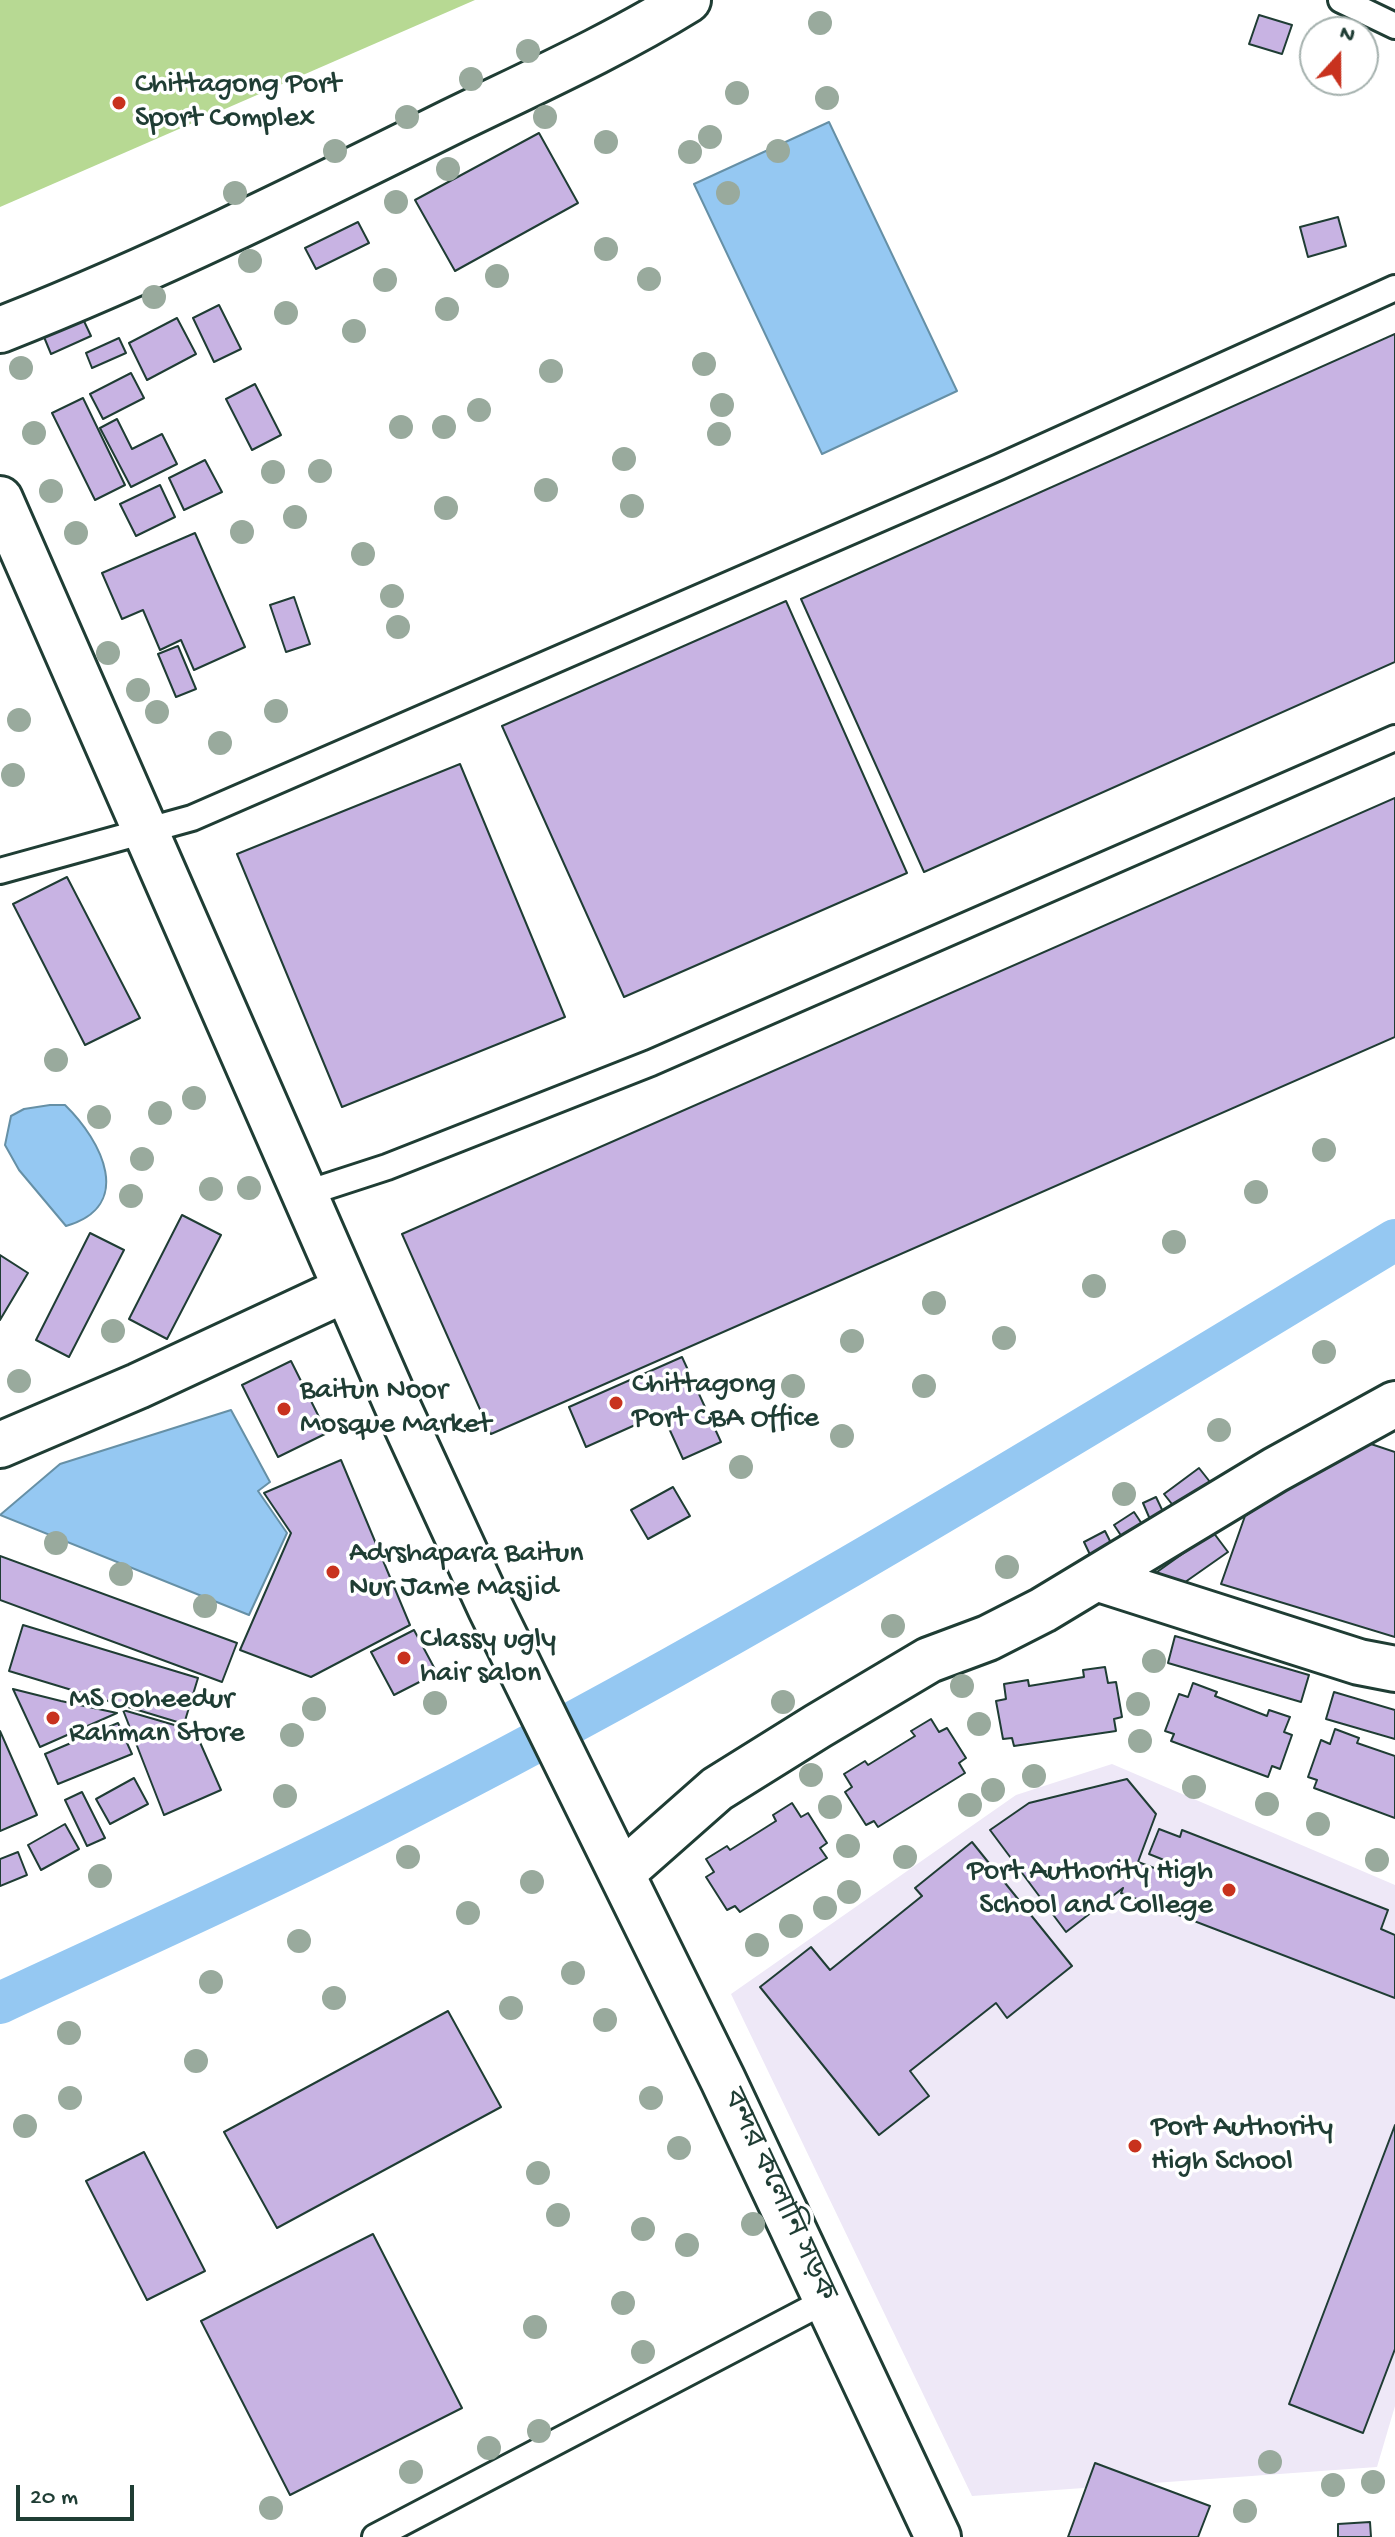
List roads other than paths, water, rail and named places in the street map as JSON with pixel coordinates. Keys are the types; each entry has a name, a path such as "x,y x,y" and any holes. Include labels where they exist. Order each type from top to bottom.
{"street":[{"path":"0,330 109,286 345,177 570,66 688,0"},
{"name":"বন্দর কলোনি সড়ক","path":"0,499 344,1290 491,1609 619,1863 938,2537"},
{"path":"0,1445 138,1386 344,1290"},
{"path":"619,1863 717,1789 929,1660 988,1638 1096,1578 1275,1470 1395,1404"},
{"path":"1096,1578 1359,1662 1395,1669"}],"lane":[{"path":"1341,0 1395,26"},
{"path":"0,871 192,818 1042,448 1395,288"},
{"path":"304,1194 387,1167 651,1063 1395,738"},
{"path":"375,2537 825,2301"}],"water":[{"path":"829,122 957,391 822,454 694,184"},
{"path":"65,1105 78,1120 100,1154 105,1172 106,1188 100,1204 87,1217 66,1226 19,1170 5,1145 11,1116 24,1109"},
{"path":"231,1410 270,1482 258,1491 287,1533 249,1615 0,1515 60,1464"}],"waterway":[{"path":"0,2003 354,1836 531,1745 905,1534 1395,1240"}],"place":[{"name":"Chittagong Port Sport Complex","path":"119,103"},
{"name":"Chittagong Port CBA Office","path":"616,1403"},
{"name":"Baitun Noor Mosque Market","path":"284,1409"},
{"name":"Adrshapara Baitun Nur Jame Masjid","path":"333,1572"},
{"name":"Classy ugly hair salon","path":"404,1658"},
{"name":"MS Ooheedur Rahman Store","path":"53,1718"},
{"name":"Port Authority High School and College","path":"1229,1890"},
{"name":"Port Authority High School","path":"1135,2146"}]}
